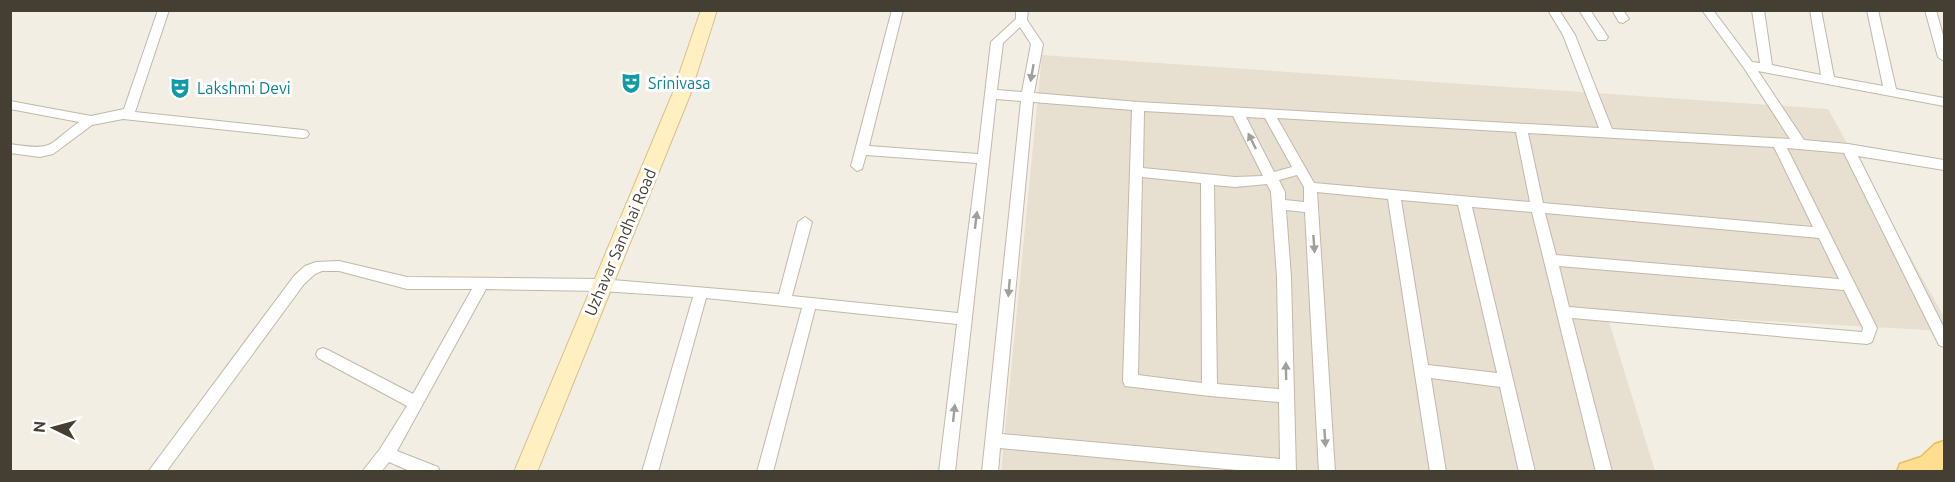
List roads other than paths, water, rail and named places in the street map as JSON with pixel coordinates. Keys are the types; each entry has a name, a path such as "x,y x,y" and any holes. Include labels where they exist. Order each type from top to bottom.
{"main road":[{"name":"Uzhavar Sandhai Road","path":"525,471 681,95 709,10"}],"street":[{"path":"124,115 132,108 164,10"},
{"path":"856,166 898,10"},
{"path":"1553,10 1569,35 1607,132"},
{"path":"1584,10 1602,37"},
{"path":"1707,10 1748,64 1799,144"},
{"path":"1758,10 1766,68"},
{"path":"1815,10 1828,79"},
{"path":"1872,10 1890,90"},
{"path":"1930,10 1944,57"},
{"path":"947,471 997,42 1022,15 1037,44 1027,98 990,471"},
{"path":"1748,64 1944,102"},
{"path":"992,94 1138,106 1778,142 1848,149 1944,165"},
{"path":"10,105 90,120 124,115 303,134"},
{"path":"1138,106 1130,381 1287,396"},
{"path":"993,441 1288,469 1284,277 1279,205 1273,178 1237,111"},
{"path":"1268,112 1310,187 1328,471"},
{"path":"10,148 41,154 50,152 90,120"},
{"path":"1521,128 1537,206 1604,471"},
{"path":"1564,312 1867,338 1870,328 1778,142"},
{"path":"1848,149 1944,341"},
{"path":"861,150 983,159"},
{"path":"1137,172 1207,180 1260,181 1301,170"},
{"path":"1207,180 1210,390"},
{"path":"1310,187 1823,233"},
{"path":"1394,196 1438,471"},
{"path":"1464,201 1527,471"},
{"path":"1279,205 1312,207"},
{"path":"784,300 805,222"},
{"path":"1551,260 1848,285"},
{"path":"156,471 299,280 310,270 321,266 339,266 408,283 602,285 701,292 964,319"},
{"path":"370,471 386,454 482,284"},
{"path":"650,471 701,292"},
{"path":"765,471 810,303"},
{"path":"323,354 416,403"},
{"path":"1422,371 1506,381"},
{"path":"386,454 432,471"}],"place":[{"name":"Srinivasa","path":"631,83"},
{"name":"Lakshmi Devi","path":"180,88"}]}
